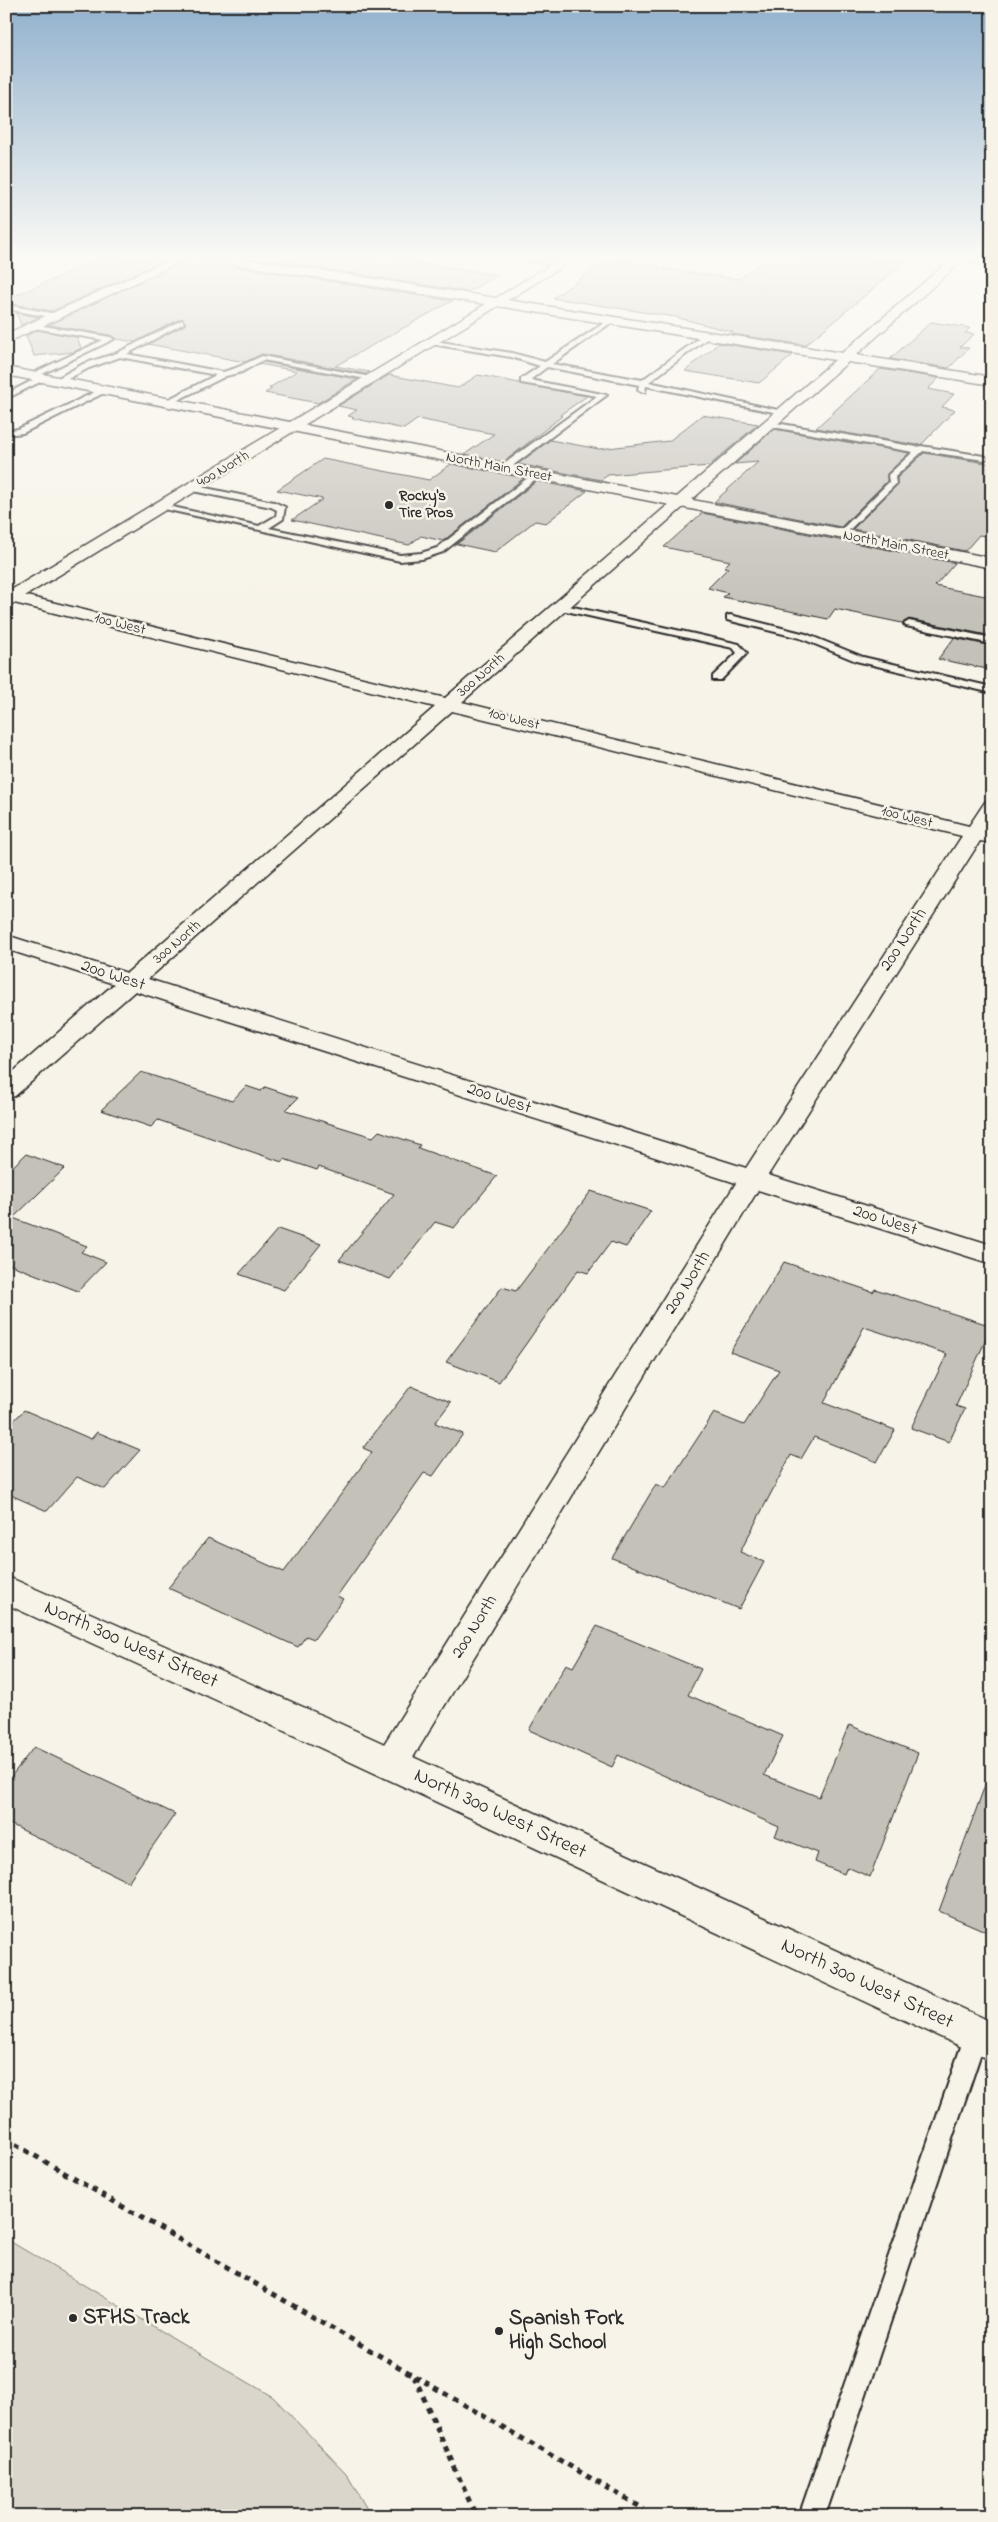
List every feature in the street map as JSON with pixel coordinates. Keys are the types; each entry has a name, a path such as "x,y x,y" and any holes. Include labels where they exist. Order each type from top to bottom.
{"street":[{"name":"North Main Street","path":"45,378 992,563"},
{"name":"400 North","path":"8,598 372,378"},
{"name":"300 North","path":"6,1091 823,378"},
{"path":"971,378 992,381"},
{"name":"100 West","path":"8,598 450,703 982,835"},
{"name":"200 North","path":"391,1763 752,1179 982,835 992,806"},
{"name":"200 West","path":"6,942 992,1255"},
{"name":"North 300 West Street","path":"6,1588 391,1763 984,2038"}],"lane":[{"path":"6,397 45,378"},
{"path":"170,402 216,378"},
{"path":"504,468 603,394 524,381 529,378"},
{"path":"601,378 642,387 784,412"},
{"path":"642,387 653,378"},
{"path":"6,433 20,431 106,390"},
{"path":"770,424 918,450 920,448 984,458"},
{"path":"842,534 893,482 891,477 918,450"},
{"path":"159,507 400,558 422,556 440,550 537,475"},
{"path":"191,488 274,505 282,509 280,517 260,529"},
{"path":"560,607 736,646 742,653 717,678"},
{"path":"730,618 803,636 860,660 992,690"},
{"path":"909,624 992,641"},
{"path":"812,2516 984,2038"}],"path":[{"path":"6,2139 644,2509"},
{"path":"414,2376 476,2516"}],"shaded area":[{"name":"SFHS Track","path":"6,2239 273,2397 346,2473 371,2516 6,2516"}],"building":[{"path":"286,378 357,379 318,403 265,393 272,389 269,388"},
{"path":"385,378 403,378 458,388 474,378 492,378 587,396 560,415 562,416 504,462 465,454 494,434 418,419 404,429 352,418 354,417 348,416 357,410 338,406"},
{"path":"726,378 765,378 759,383"},
{"path":"871,378 939,378 928,389 954,394 942,407 955,410 922,444 917,445 816,428"},
{"path":"702,415 758,424 709,466 608,475 601,480 518,464 550,440 599,449 669,441"},
{"path":"774,429 909,453 887,474 887,481 841,527 714,502 758,462 735,464"},
{"path":"924,453 992,464 992,537 979,535 965,551 853,529 897,485 897,478"},
{"name":"Rocky's Tire Pros","path":"323,459 429,480 451,464 524,478 443,541 421,536 409,545 292,520 323,499 277,490"},
{"path":"537,481 587,491 546,523 535,521 495,552 457,544"},
{"path":"702,513 955,563 935,586 985,596 992,587 992,636 909,619 902,623 835,609 828,619 723,597 728,593 708,588 728,568 724,567 730,561 664,547"},
{"path":"954,638 992,646 992,670 938,659"},
{"path":"141,1072 232,1101 246,1086 261,1091 265,1087 298,1098 286,1110 373,1137 379,1131 420,1145 418,1148 497,1176 454,1228 435,1222 390,1279 339,1260 394,1194 319,1167 317,1170 284,1159 282,1162 158,1120 151,1127 101,1110"},
{"path":"26,1154 65,1168 13,1218 87,1246 81,1252 106,1262 78,1291 6,1263 6,1173"},
{"path":"591,1191 651,1211 626,1247 611,1242 588,1273 578,1270 499,1382 446,1362 502,1287 516,1291"},
{"path":"278,1229 321,1244 284,1290 239,1274"},
{"path":"784,1262 873,1292 875,1289 992,1326 956,1406 965,1409 949,1442 911,1428 947,1354 864,1327 824,1403 895,1430 877,1462 814,1437 801,1459 791,1455 740,1552 764,1562 739,1609 612,1558 656,1484 665,1488 714,1413 744,1425 779,1370 730,1352"},
{"path":"411,1386 451,1402 435,1423 463,1434 433,1476 424,1473 337,1596 343,1599 314,1639 306,1636 298,1647 168,1588 208,1538 284,1572 372,1452 363,1448"},
{"path":"24,1410 91,1439 97,1432 140,1450 105,1489 77,1477 47,1511 6,1493 6,1429"},
{"path":"597,1626 701,1669 688,1695 783,1736 764,1775 819,1797 849,1725 918,1753 870,1877 847,1867 844,1874 815,1862 818,1853 775,1836 779,1827 618,1755 612,1767 529,1730 566,1664 573,1667"},
{"path":"34,1747 175,1814 128,1882 6,1822 6,1783"},
{"path":"988,1777 992,1778 992,1934 939,1911"}],"place":[{"name":"Rocky's Tire Pros","path":"389,505"},
{"name":"SFHS Track","path":"73,2318"},
{"name":"Spanish Fork High School","path":"499,2331"}]}
